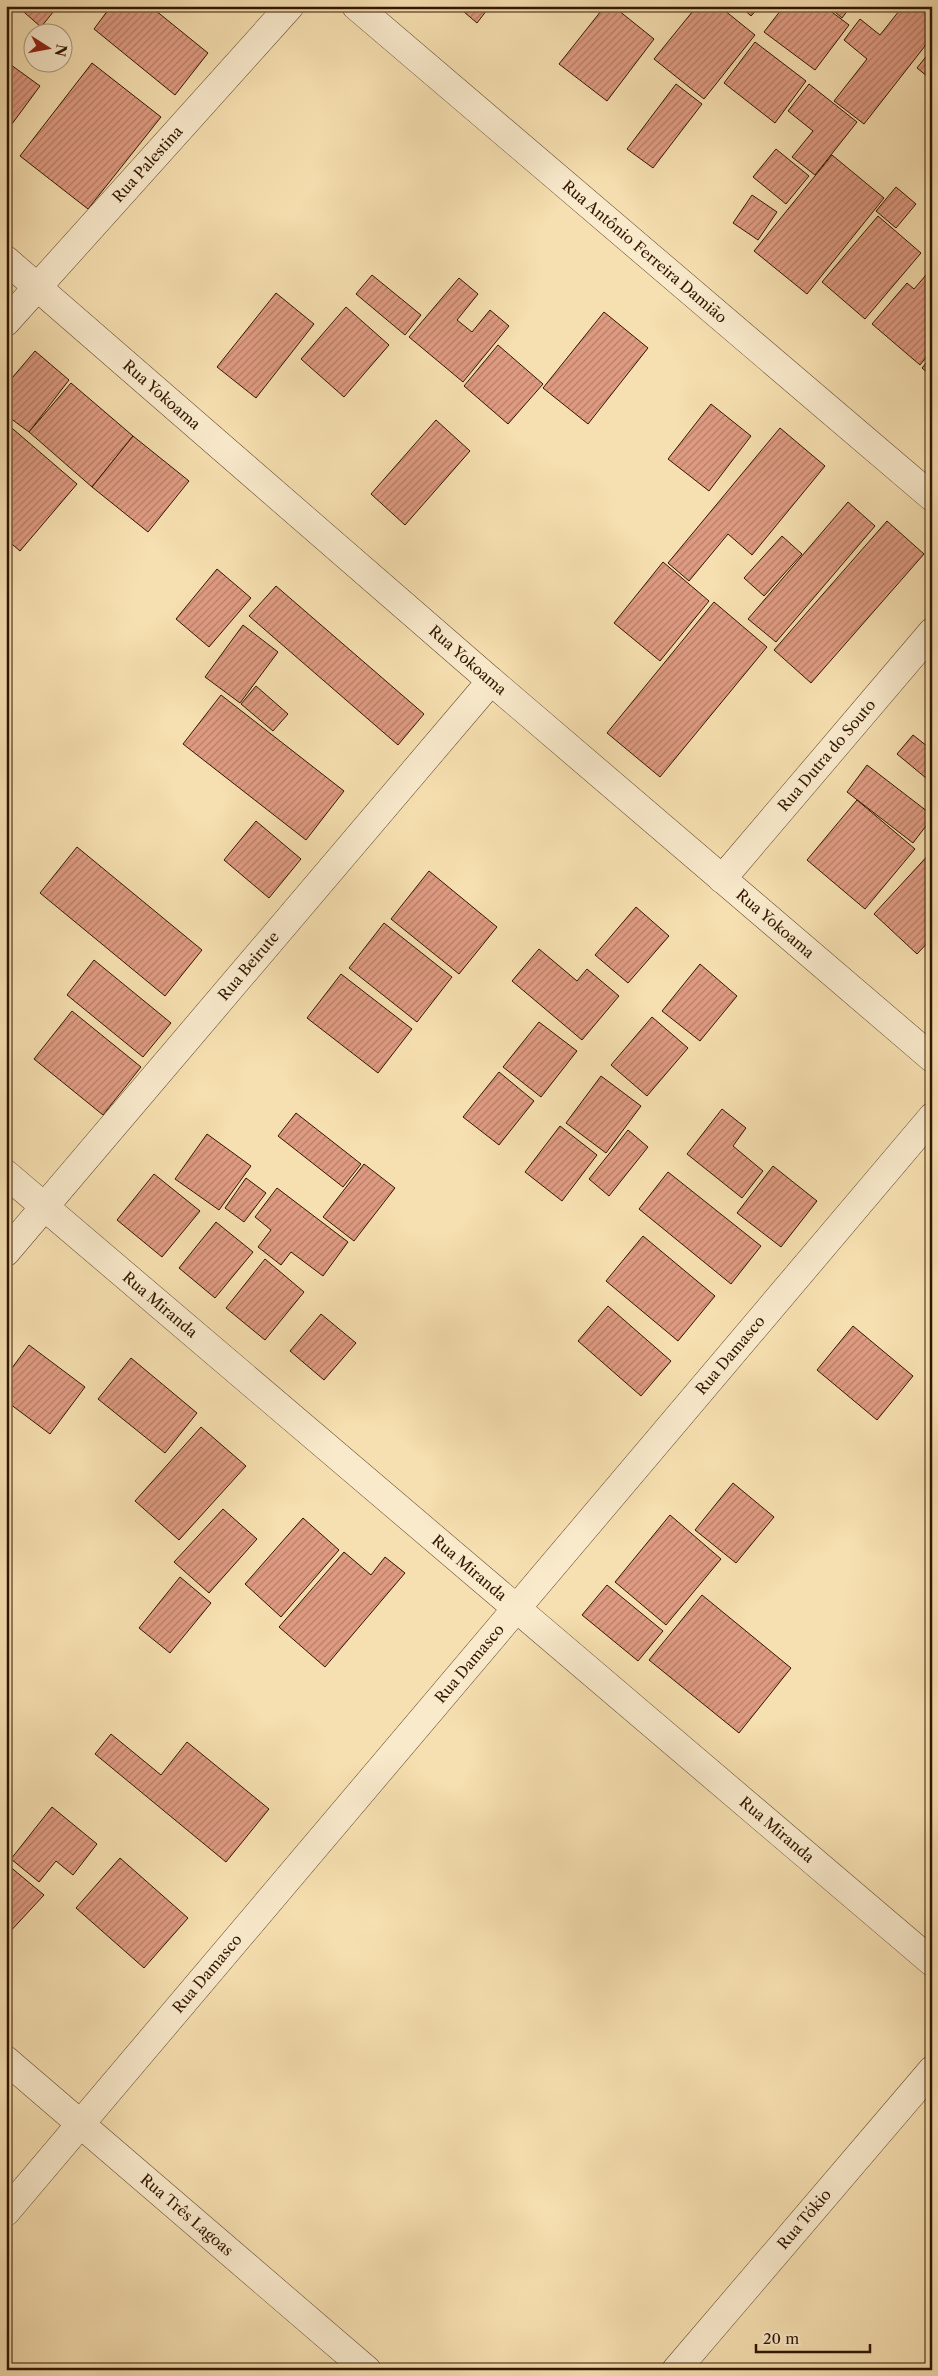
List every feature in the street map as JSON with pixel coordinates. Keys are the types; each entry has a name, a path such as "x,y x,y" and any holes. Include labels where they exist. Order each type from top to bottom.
{"street":[{"name":"Rua Palestina","path":"6,322 290,6"},
{"name":"Rua Antônio Ferreira Damião","path":"356,6 932,497"},
{"name":"Rua Yokoama","path":"6,260 491,681 932,1058"},
{"name":"Rua Dutra do Souto","path":"722,878 932,632"},
{"name":"Rua Beirute","path":"6,1252 491,681"},
{"name":"Rua Damasco","path":"6,2212 80,2122 932,1117"},
{"name":"Rua Miranda","path":"6,1174 932,1962"},
{"name":"Rua Três Lagoas","path":"6,2060 367,2370"},
{"name":"Rua Tókio","path":"676,2370 932,2070"}],"building":[{"path":"17,6 58,6 45,22 35,22"},
{"path":"111,6 150,6 208,53 175,95 94,29"},
{"path":"457,6 490,6 477,23"},
{"path":"605,6 613,6 654,39 607,101 559,64"},
{"path":"697,6 719,6 755,35 704,99 654,59"},
{"path":"740,6 760,6 751,16"},
{"path":"784,6 824,6 849,25 815,70 764,32"},
{"path":"828,6 851,6 842,18"},
{"path":"903,6 932,6 932,37 864,124 834,101 867,59 844,40 860,19 880,35"},
{"path":"755,42 806,81 775,123 724,83"},
{"path":"932,49 932,80 917,68"},
{"path":"6,62 40,86 6,132"},
{"path":"92,63 161,117 88,209 20,156"},
{"path":"676,84 702,104 653,168 627,149"},
{"path":"809,84 857,122 815,175 792,157 813,131 788,111"},
{"path":"776,149 809,176 786,204 753,177"},
{"path":"832,155 884,198 807,294 754,251"},
{"path":"896,187 916,204 896,228 876,211"},
{"path":"752,195 777,212 758,240 733,223"},
{"path":"878,216 921,253 865,319 822,282"},
{"path":"932,268 932,350 920,365 872,324 907,283 914,289"},
{"path":"372,275 421,315 405,335 356,294"},
{"path":"459,278 478,294 457,320 472,332 490,310 509,326 463,382 409,337"},
{"path":"276,293 314,324 256,398 217,367"},
{"path":"346,307 389,345 344,397 301,359"},
{"path":"604,312 648,348 588,424 543,388"},
{"path":"498,345 543,384 508,424 464,386"},
{"path":"35,351 69,380 29,432 6,415 6,385"},
{"path":"932,356 932,376 922,368"},
{"path":"71,383 133,436 92,487 29,432"},
{"path":"711,404 751,436 709,491 668,459"},
{"path":"436,420 470,451 405,525 371,494"},
{"path":"6,423 77,484 20,551 6,539"},
{"path":"780,428 825,466 752,555 728,534 689,581 668,563"},
{"path":"133,436 189,481 148,532 92,487"},
{"path":"848,502 875,526 776,642 748,619"},
{"path":"887,521 924,554 811,683 774,650"},
{"path":"782,536 802,554 764,596 744,578"},
{"path":"663,562 709,601 660,661 614,623"},
{"path":"217,569 251,598 209,647 176,619"},
{"path":"276,586 424,714 398,745 249,616"},
{"path":"714,602 767,647 660,777 607,733"},
{"path":"243,625 278,652 240,703 205,677"},
{"path":"256,686 288,714 273,731 241,704"},
{"path":"221,695 344,791 306,840 183,744"},
{"path":"913,735 932,750 932,783 897,754"},
{"path":"867,765 932,815 932,818 913,843 847,792"},
{"path":"857,800 915,849 865,909 807,860"},
{"path":"256,821 301,859 269,898 224,860"},
{"path":"77,847 202,950 165,996 40,893"},
{"path":"932,851 932,938 917,954 874,914"},
{"path":"429,871 497,927 459,974 391,919"},
{"path":"636,907 669,936 628,983 595,955"},
{"path":"384,923 452,977 417,1022 349,968"},
{"path":"539,949 577,981 587,969 619,996 582,1040 512,981"},
{"path":"94,960 171,1023 143,1057 67,995"},
{"path":"700,964 737,996 700,1041 662,1011"},
{"path":"341,974 412,1029 378,1073 307,1018"},
{"path":"72,1011 141,1067 103,1115 34,1059"},
{"path":"652,1017 688,1048 647,1096 611,1065"},
{"path":"539,1022 577,1051 541,1097 503,1067"},
{"path":"499,1072 534,1101 499,1145 463,1117"},
{"path":"601,1076 641,1106 606,1153 566,1123"},
{"path":"722,1109 746,1128 733,1146 763,1171 742,1198 687,1154"},
{"path":"296,1113 361,1164 343,1187 278,1136"},
{"path":"560,1126 597,1155 562,1201 525,1172"},
{"path":"628,1130 648,1147 609,1196 589,1179"},
{"path":"207,1134 251,1166 219,1210 175,1179"},
{"path":"364,1164 395,1188 354,1241 323,1217"},
{"path":"773,1166 817,1201 781,1247 737,1213"},
{"path":"668,1172 761,1246 731,1284 639,1209"},
{"path":"154,1174 200,1211 162,1257 117,1220"},
{"path":"246,1178 266,1193 244,1222 225,1208"},
{"path":"277,1188 348,1242 323,1276 291,1252 281,1265 258,1247 271,1230 255,1217"},
{"path":"216,1222 253,1252 215,1298 179,1268"},
{"path":"643,1236 715,1296 678,1341 606,1281"},
{"path":"265,1259 304,1292 265,1340 226,1308"},
{"path":"608,1306 671,1361 641,1396 578,1341"},
{"path":"321,1314 356,1343 324,1380 290,1351"},
{"path":"853,1326 913,1376 877,1420 817,1370"},
{"path":"29,1345 85,1387 50,1434 6,1401 6,1376"},
{"path":"131,1358 197,1413 165,1453 98,1399"},
{"path":"201,1427 246,1466 179,1540 135,1501"},
{"path":"733,1483 774,1517 736,1563 695,1530"},
{"path":"223,1509 257,1539 209,1593 174,1562"},
{"path":"670,1515 721,1559 666,1625 615,1582"},
{"path":"303,1518 339,1550 281,1617 245,1584"},
{"path":"344,1552 371,1575 385,1557 405,1573 325,1667 279,1627"},
{"path":"180,1577 211,1603 170,1653 139,1628"},
{"path":"607,1585 663,1631 638,1661 582,1615"},
{"path":"702,1595 791,1668 739,1733 649,1660"},
{"path":"111,1734 161,1775 187,1742 269,1809 226,1862 95,1754"},
{"path":"52,1807 97,1844 73,1875 56,1861 39,1882 11,1859"},
{"path":"120,1858 188,1918 144,1968 76,1908"},
{"path":"8,1865 44,1895 6,1936 6,1867"}]}
